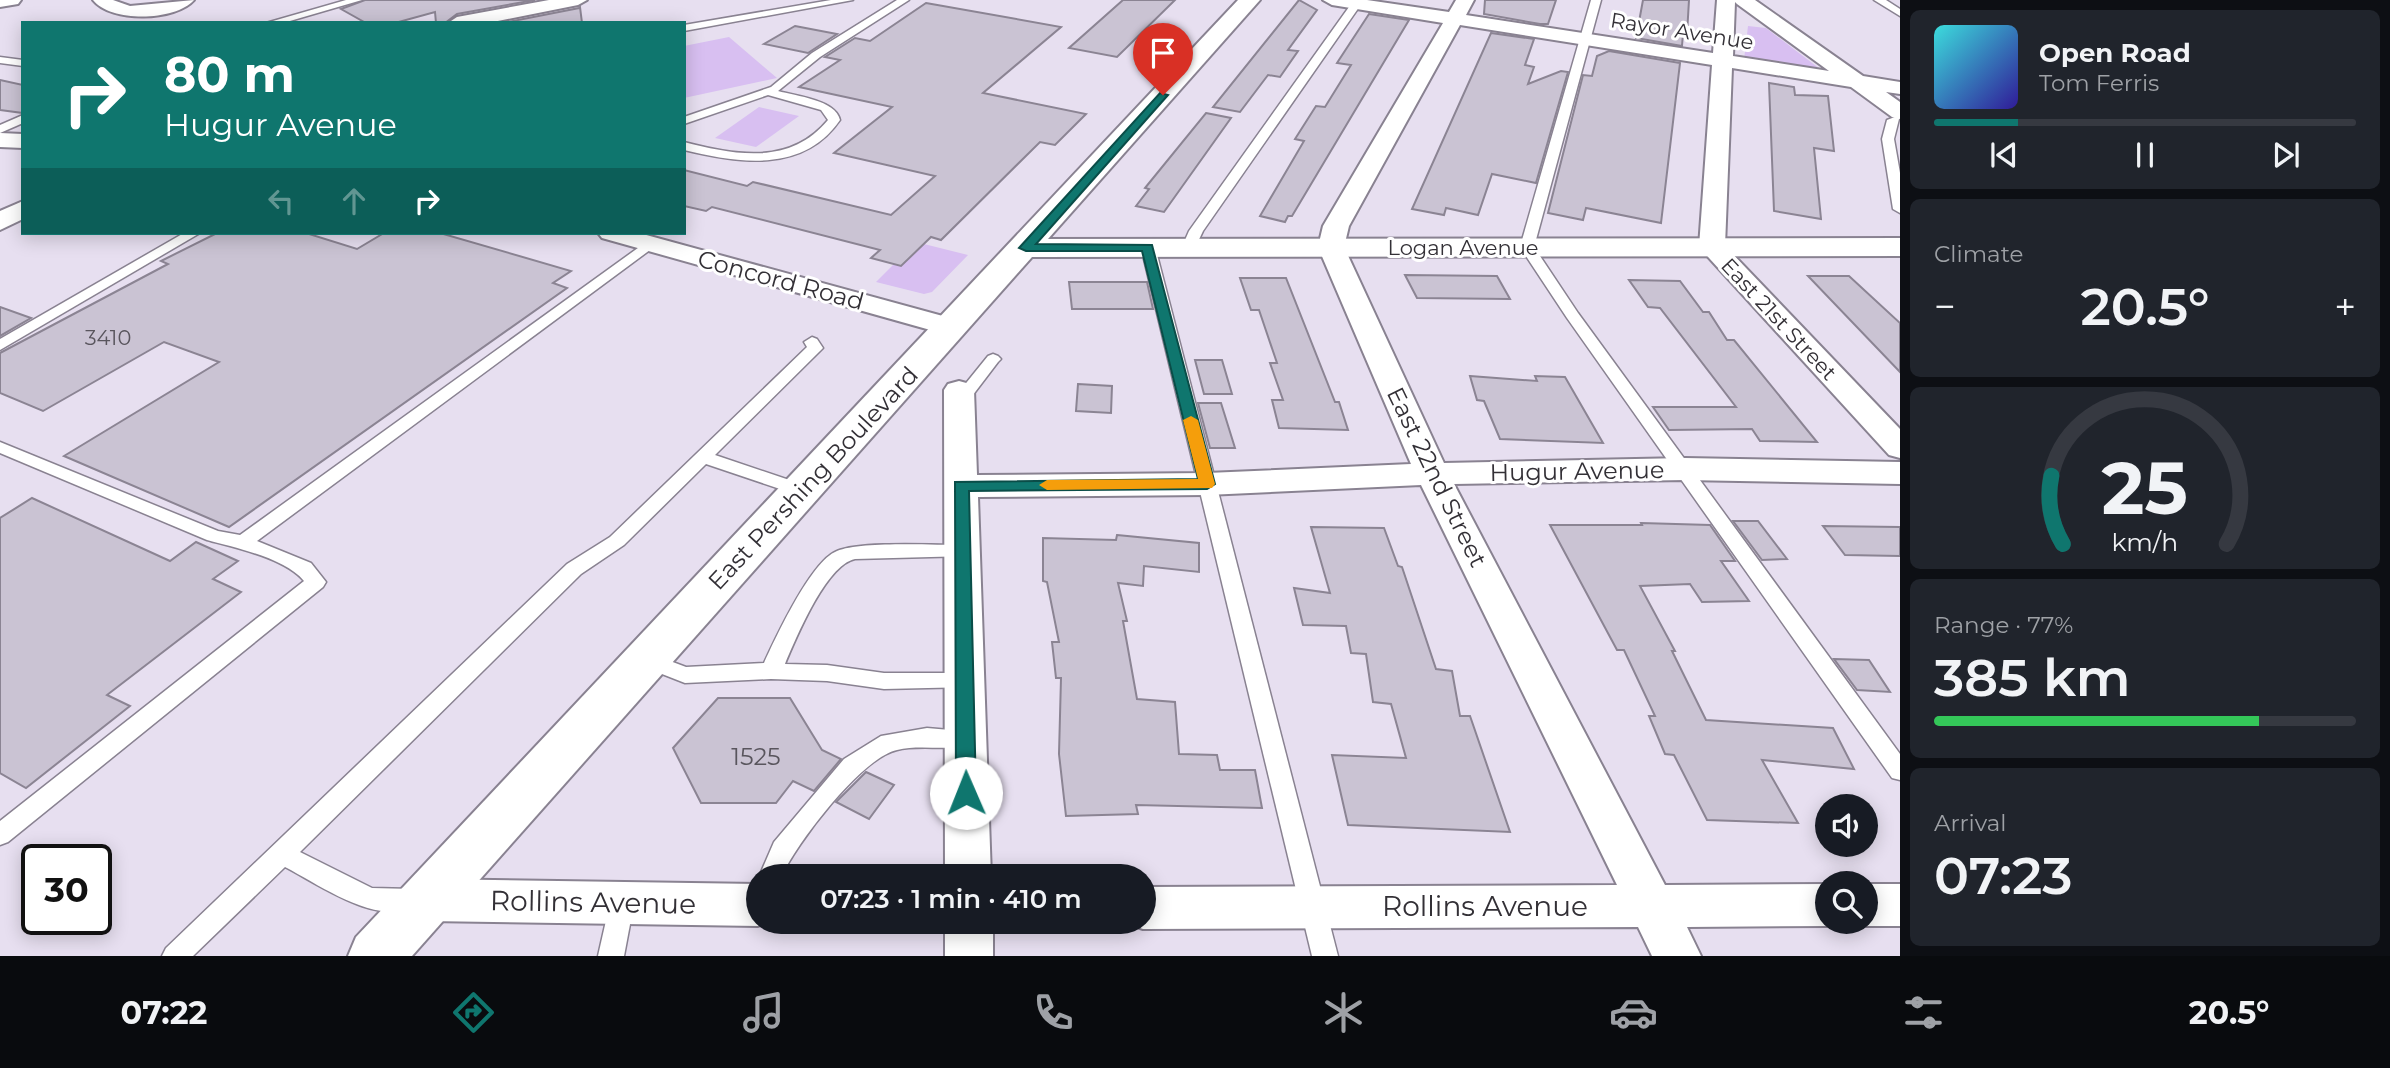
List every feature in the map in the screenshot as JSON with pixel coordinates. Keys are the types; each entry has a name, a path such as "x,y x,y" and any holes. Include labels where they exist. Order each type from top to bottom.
{"main road":[{"name":"East Pershing Boulevard","path":"376,956 1250,0"},
{"name":"Logan Avenue","path":"1026,248 1900,247"}],"street":[{"path":"0,2 12,0"},
{"path":"102,0 109,7 124,10 148,9 185,0"},
{"path":"468,21 578,0"},
{"name":"Rayor Avenue","path":"1332,0 1460,9 1584,39 1900,88"},
{"name":"East 21st Street","path":"1726,0 1712,247 1900,448"},
{"path":"1743,0 1900,112"},
{"path":"1331,247 1336,226 1460,9"},
{"path":"0,140 21,141"},
{"path":"0,222 21,209"},
{"name":"Concord Road","path":"618,235 951,327"},
{"name":"East 22nd Street","path":"1331,247 1433,474 1676,956"},
{"path":"960,396 968,864"},
{"name":"Hugur Avenue","path":"961,486 1207,484 1433,474 1685,469 1900,473"},
{"name":"Rollins Avenue","path":"427,900 746,905"},
{"name":"Rollins Avenue","path":"1156,908 1815,905"},
{"path":"1878,905 1900,905"},
{"path":"969,934 969,956"}],"lane":[{"path":"279,21 358,0"},
{"path":"686,28 848,0"},
{"path":"686,120 768,92 816,55 904,0"},
{"path":"1596,0 1527,247 1572,314 1900,771"},
{"path":"1878,0 1900,13"},
{"path":"1189,247 1196,231 1358,2"},
{"path":"0,60 21,63"},
{"path":"686,146 740,159 773,160 799,148 823,132 834,120 834,116 825,108 768,92"},
{"path":"1900,118 1891,122 1888,139 1900,209"},
{"path":"0,129 21,119"},
{"path":"0,345 190,235"},
{"path":"243,542 649,244"},
{"path":"1148,247 1325,956"},
{"path":"175,956 574,569 617,541 815,348 812,342"},
{"path":"960,396 993,359"},
{"path":"0,835 316,582 304,568 243,542 215,536 5,449"},
{"path":"702,457 801,490"},
{"path":"771,671 792,623 834,561 855,553 962,551"},
{"path":"646,660 685,675 771,671 827,673 884,681 965,681"},
{"path":"775,864 782,849 852,765 888,742 927,737 965,738"},
{"path":"282,854 370,899 427,900"},
{"path":"611,956 622,903"}],"shaded area":[{"path":"1748,26 1766,28 1820,69 1807,71 1744,60"},
{"path":"729,37 777,78 686,98 686,46"},
{"path":"759,107 799,116 756,147 715,138"},
{"path":"924,244 968,255 932,292 924,294 876,282 894,264 901,266"}],"building":[{"path":"365,0 535,0 457,14 448,21 436,21 435,12 402,21 362,21 341,9"},
{"path":"1123,0 1175,0 1117,57 1069,48"},
{"path":"1299,0 1317,10 1288,50 1298,51 1280,77 1268,75 1240,112 1213,107"},
{"path":"1485,0 1556,0 1548,24 1540,24 1484,14"},
{"path":"1643,0 1689,0 1687,34 1683,33 1682,46 1636,38"},
{"path":"926,3 1061,27 983,93 1086,114 1055,145 1040,142 941,240 931,237 901,266 871,258 880,250 712,207 706,211 686,206 686,171 747,186 753,182 891,215 935,176 834,153 892,107 799,87 840,60 825,57 855,38 870,41"},
{"path":"579,8 582,21 513,21"},
{"path":"1369,14 1409,20 1292,216 1288,216 1285,222 1260,216 1304,141 1295,139 1316,106 1325,107 1351,65 1337,63"},
{"path":"795,26 837,34 808,53 764,44"},
{"path":"1491,33 1534,39 1525,65 1534,67 1528,84 1561,71 1568,72 1536,183 1492,174 1478,215 1446,208 1444,215 1412,209"},
{"path":"1609,51 1680,63 1661,223 1586,208 1583,220 1548,213 1583,75 1592,76 1597,56"},
{"path":"0,80 21,85 21,113 0,110"},
{"path":"1769,83 1794,87 1795,95 1828,96 1834,151 1814,148 1821,219 1774,211"},
{"path":"1206,113 1231,118 1164,212 1136,206 1149,189 1145,188"},
{"path":"213,235 312,235 357,249 381,235 447,235 571,271 553,283 567,288 229,527 64,456 219,362 164,342 43,411 0,393 0,353 168,264 161,261"},
{"path":"1405,275 1497,276 1510,299 1417,298"},
{"path":"1808,276 1849,276 1900,323 1900,372"},
{"path":"1240,278 1286,278 1335,402 1339,402 1348,430 1279,428 1272,400 1283,400 1270,363 1277,363 1259,310 1251,310"},
{"path":"1629,280 1680,281 1703,312 1709,312 1727,340 1734,340 1817,442 1760,441 1752,429 1669,430 1653,407 1736,407 1660,308 1648,307"},
{"path":"1069,282 1147,282 1153,309 1072,309"},
{"path":"0,307 31,318 0,336"},
{"path":"1195,360 1222,360 1232,394 1204,394"},
{"path":"1470,376 1537,381 1535,376 1565,377 1603,443 1500,439 1484,401 1477,400"},
{"path":"1078,384 1112,386 1111,413 1076,411"},
{"path":"1198,403 1221,403 1235,448 1210,448"},
{"path":"32,498 170,561 196,542 238,561 213,579 241,592 107,695 130,706 26,788 0,773 0,518"},
{"path":"1733,521 1758,521 1787,559 1762,560"},
{"path":"1641,523 1710,525 1735,561 1721,561 1749,601 1702,602 1690,584 1640,586 1675,651 1672,651 1706,720 1833,728 1854,769 1762,760 1798,823 1707,820 1674,755 1665,754 1649,716 1655,716 1624,650 1617,650 1550,525 1642,525"},
{"path":"1823,526 1900,527 1900,556 1845,555"},
{"path":"1311,527 1384,528 1398,566 1402,567 1436,669 1452,671 1460,716 1470,716 1510,832 1348,825 1332,755 1406,758 1391,704 1373,702 1366,654 1351,653 1346,626 1303,625 1294,588 1330,593"},
{"path":"1117,535 1199,543 1199,572 1144,566 1143,586 1118,583 1127,621 1123,621 1137,699 1175,702 1179,754 1217,755 1220,770 1255,770 1262,808 1136,805 1138,814 1066,816 1059,754 1061,678 1056,678 1052,642 1059,642 1047,582 1043,581 1043,538 1116,540"},
{"path":"1834,659 1869,660 1890,692 1857,690"},
{"path":"718,698 790,698 822,750 841,759 814,791 793,781 776,803 701,803 673,748"},
{"path":"866,772 894,785 869,819 836,802"}],"slow traffic":[{"path":"1047,485 1207,484 1191,420"}],"route":[{"path":"966,793 961,486 1207,484 1148,247 1026,248 1163,95"}]}
